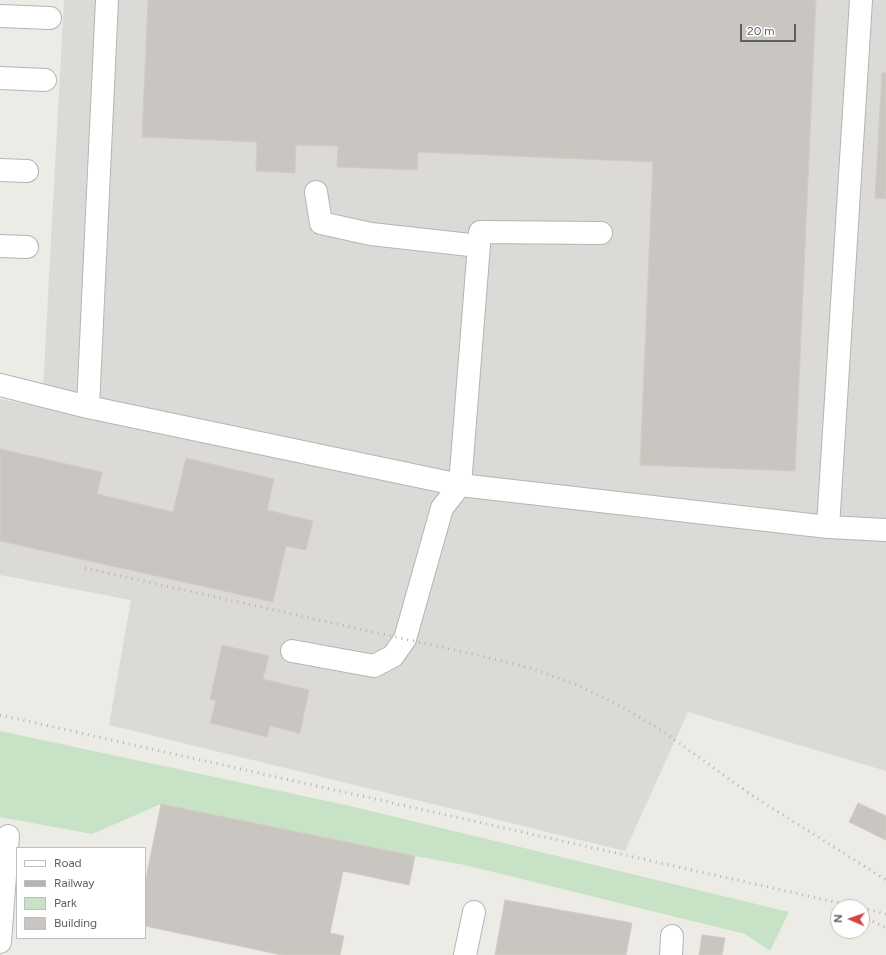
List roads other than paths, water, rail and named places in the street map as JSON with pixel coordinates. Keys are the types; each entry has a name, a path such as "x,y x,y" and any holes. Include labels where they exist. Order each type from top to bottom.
{"lane":[{"path":"88,407 107,0"},
{"path":"828,527 861,0"},
{"path":"0,16 50,18"},
{"path":"0,78 45,80"},
{"path":"0,170 27,171"},
{"path":"316,192 321,222 371,234 479,246"},
{"path":"292,651 374,666 393,656 405,639 442,508 460,485 480,232 601,233"},
{"path":"0,246 27,247"},
{"path":"0,385 88,407 460,485 828,527 886,530"},
{"path":"0,942 8,836"},
{"path":"465,955 474,912"}],"railway":[{"path":"85,568 477,655 534,669 577,685 615,703 658,728 753,796 886,880"},
{"path":"0,715 830,901"},
{"path":"870,910 886,914"},
{"path":"870,920 886,928"}]}
